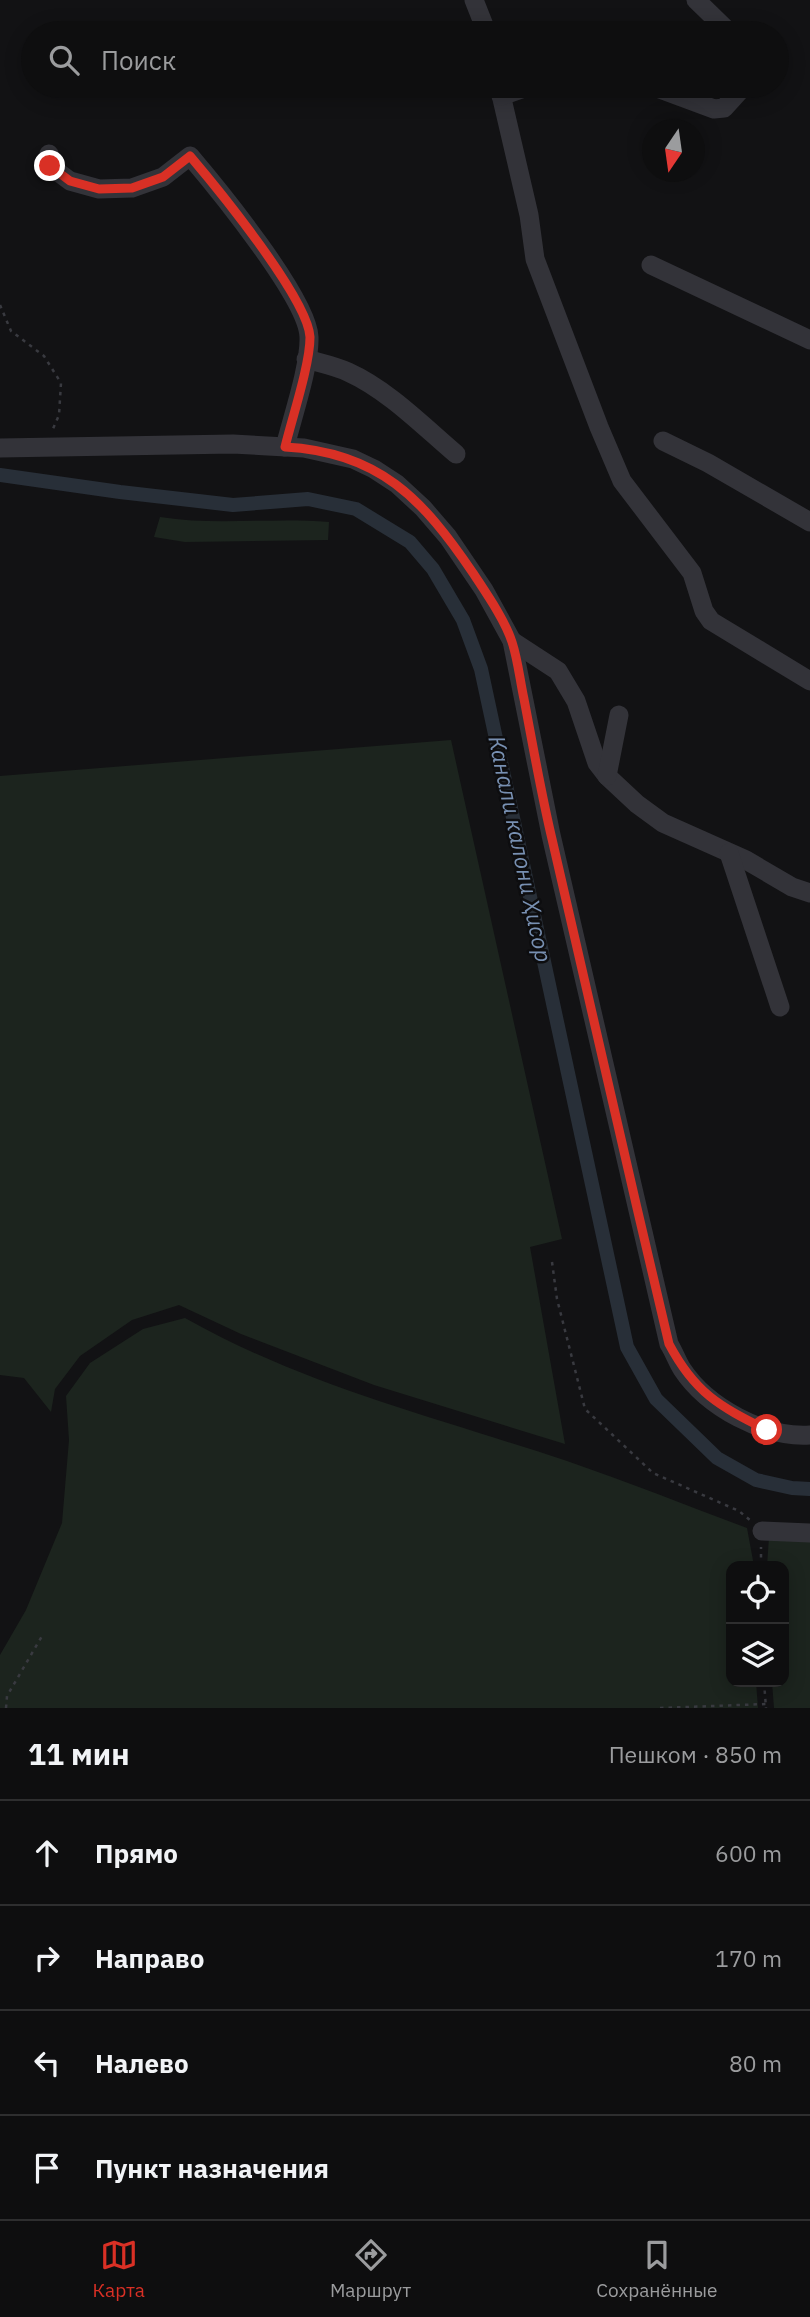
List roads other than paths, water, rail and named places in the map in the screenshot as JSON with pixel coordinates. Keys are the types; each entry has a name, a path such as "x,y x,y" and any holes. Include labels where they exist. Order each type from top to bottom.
{"lane":[{"path":"474,0 482,21"},
{"path":"696,0 718,21"},
{"path":"502,98 529,215 536,259 588,401 622,481 692,573 704,611 711,621 810,681"},
{"path":"684,98 714,109 724,108 733,98"},
{"path":"49,154 50,166 70,181 99,189 132,188 153,181 163,177 190,156 244,225 303,312 310,337 285,447"},
{"path":"651,265 810,340"},
{"path":"306,359 348,372 402,408 456,454"},
{"path":"663,441 708,463 810,522"},
{"path":"0,448 233,444 304,448 353,459 374,469 397,484 448,537 484,590 512,641 551,835 669,1344 683,1370 702,1391 728,1410 767,1430 810,1435"},
{"path":"512,641 558,671 576,701 597,763 637,804 663,822 810,894"},
{"path":"607,776 619,715"},
{"path":"729,853 780,1007"},
{"path":"762,1531 810,1533"}],"waterway":[{"name":"Канали калони Ҳисор","path":"0,475 233,505 308,499 356,509 410,542 433,569 463,620 481,669 627,1347 656,1399 717,1458 756,1480 810,1489"}]}
